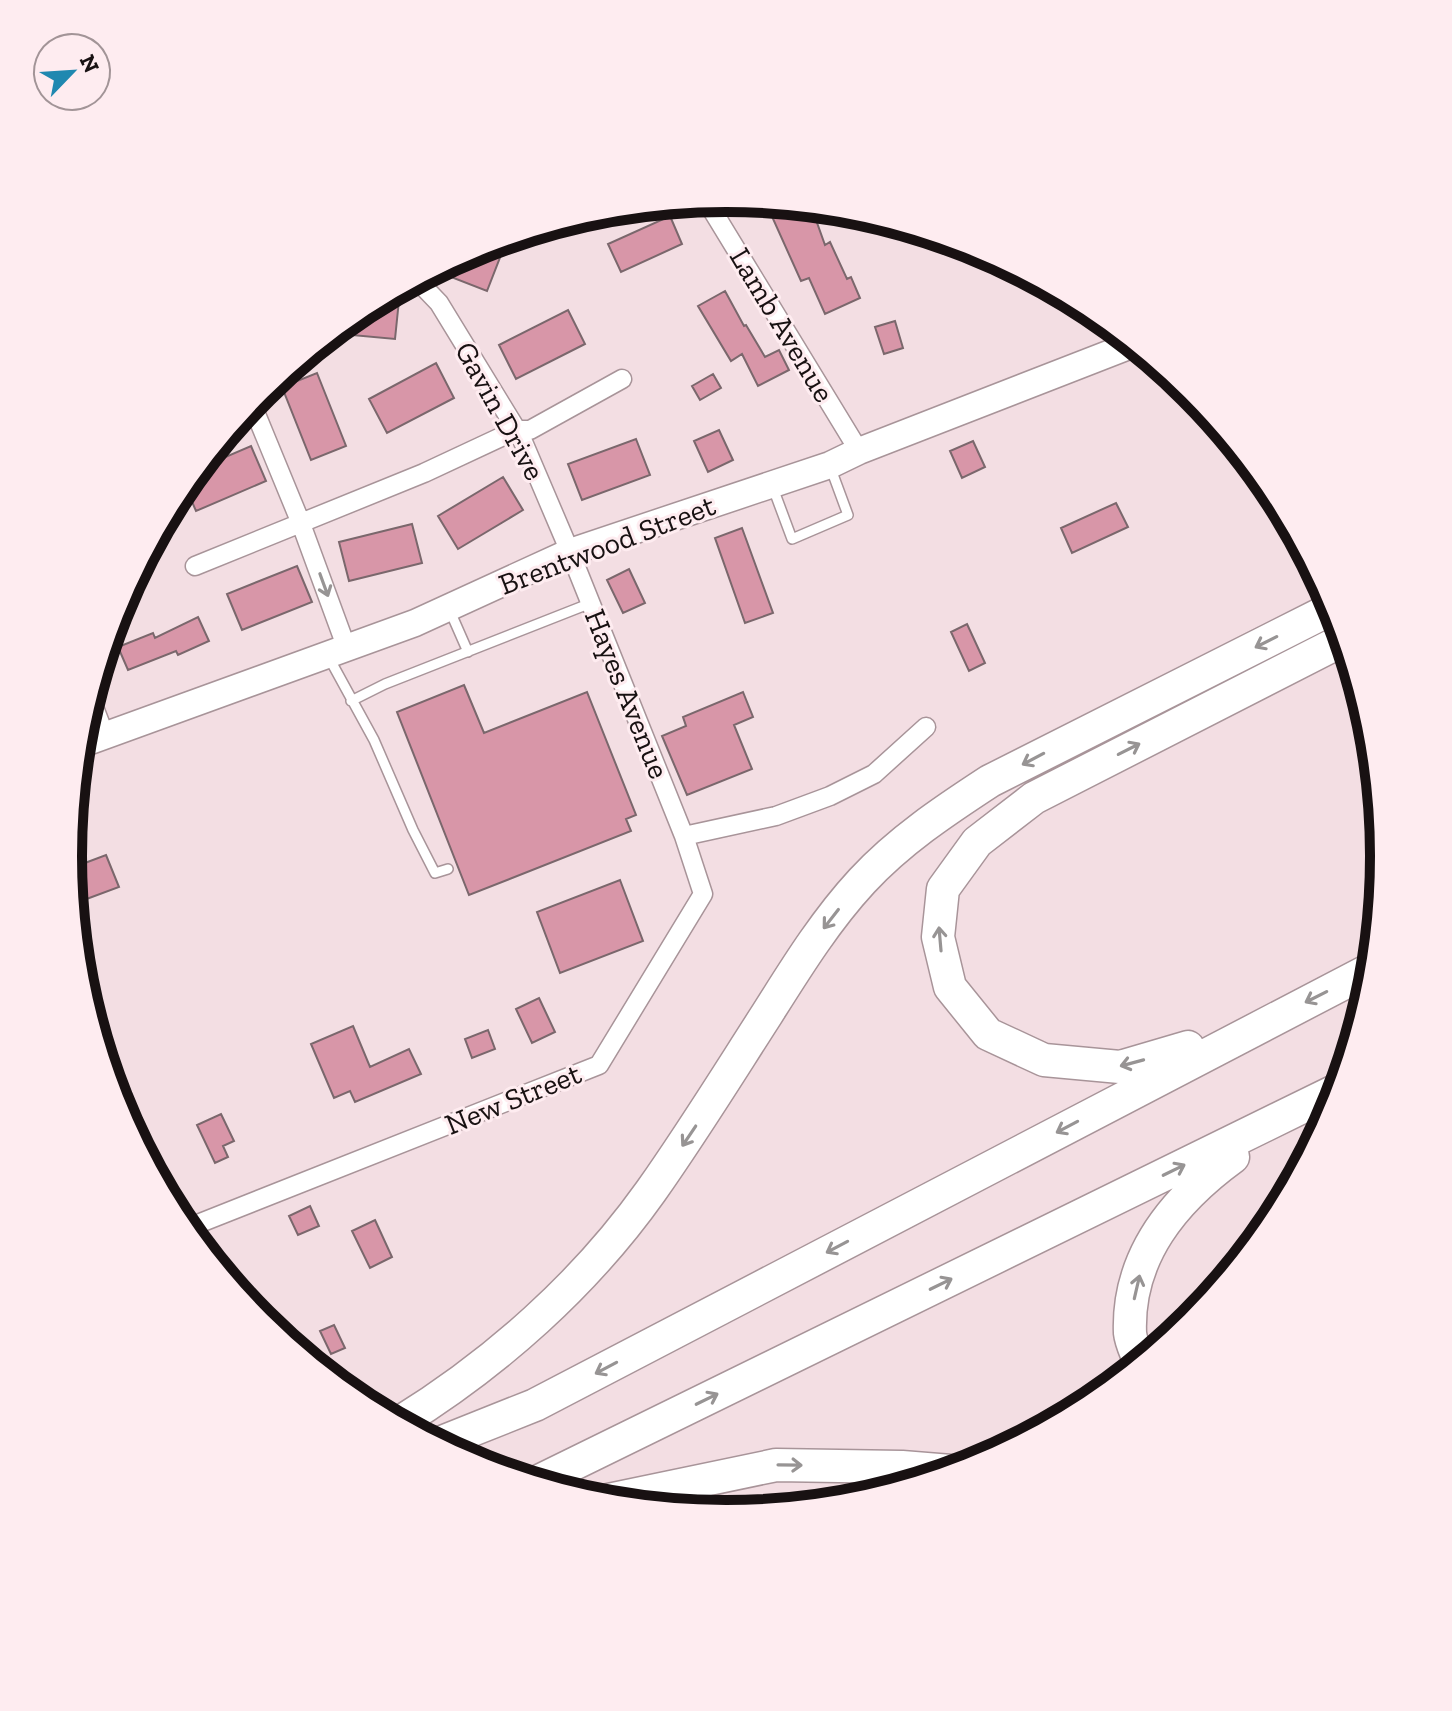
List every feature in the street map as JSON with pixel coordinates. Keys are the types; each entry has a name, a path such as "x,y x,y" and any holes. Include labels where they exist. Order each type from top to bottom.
{"highway":[{"path":"409,1416 477,1370 523,1331 605,1248 649,1194 827,923 861,881 898,846 944,810 990,781 1323,613"},
{"path":"1260,1025 1120,1067 1044,1060 988,1034 950,987 938,937 943,889 977,842 1034,798 1335,644"},
{"path":"452,1438 535,1405 1359,975"},
{"path":"551,1475 1323,1097"},
{"path":"1136,1352 1130,1336 1135,1287 1153,1238 1199,1182 1305,1106"},
{"path":"639,1494 776,1465 922,1469"}],"main road":[{"name":"Brentwood Street","path":"92,740 337,652 449,607 570,552 830,465 1122,348"}],"street":[{"name":"Lamb Avenue","path":"713,212 859,451"},
{"name":"Gavin Drive","path":"424,287 439,303 516,430 570,552"},
{"path":"195,566 424,473 516,430 530,430 622,379"},
{"path":"257,415 300,521 337,652"},
{"name":"Hayes Avenue","path":"570,552 684,836"},
{"path":"97,716 105,736"},
{"path":"684,836 776,816 830,796 874,774 926,727"},
{"name":"New Street","path":"198,1224 599,1065 703,894 684,836"}],"lane":[{"path":"771,485 792,539 848,515 830,465"},
{"path":"351,701 385,684 591,603"},
{"path":"449,607 468,652"},
{"path":"337,652 351,701 374,740 407,818 435,873 448,869"}],"building":[{"path":"771,213 815,218 825,245 830,242 847,279 851,277 860,298 825,314 809,278 801,281"},
{"path":"670,216 682,244 621,272 608,244"},
{"path":"502,253 487,291 451,277 453,273"},
{"path":"725,291 765,357 779,350 789,370 758,386 742,354 731,361 698,306"},
{"path":"399,301 395,339 348,335"},
{"path":"568,310 585,344 516,379 499,345"},
{"path":"895,321 903,348 884,354 875,327"},
{"path":"436,363 454,398 387,433 369,399"},
{"path":"317,373 346,446 311,460 283,389"},
{"path":"713,374 721,388 700,400 692,386"},
{"path":"719,430 733,460 708,472 694,441"},
{"path":"636,439 650,475 582,500 568,464"},
{"path":"973,441 985,467 962,478 950,451"},
{"path":"251,446 266,481 196,511 191,499 217,461"},
{"path":"503,477 523,510 458,549 438,516"},
{"path":"1116,503 1128,527 1072,553 1061,528"},
{"path":"412,524 422,563 349,581 339,542"},
{"path":"742,528 773,613 745,623 715,538"},
{"path":"297,566 312,602 242,630 227,594"},
{"path":"629,569 645,603 623,613 607,580"},
{"path":"198,617 209,641 178,655 176,651 128,670 118,647 153,633 155,638"},
{"path":"967,624 985,663 969,671 951,632"},
{"path":"464,685 484,733 587,692 636,815 626,819 631,831 469,895 397,712"},
{"path":"743,692 753,717 734,725 752,769 687,795 662,736 686,726 683,717"},
{"path":"106,855 119,887 83,900 82,864"},
{"path":"620,880 643,941 560,973 537,912"},
{"path":"539,998 555,1032 532,1043 516,1009"},
{"path":"353,1026 370,1067 409,1049 421,1074 355,1102 350,1091 334,1098 311,1044"},
{"path":"488,1030 495,1049 472,1058 465,1039"},
{"path":"221,1114 234,1141 223,1146 228,1157 215,1163 197,1125"},
{"path":"141,1117 168,1178 148,1140 138,1118"},
{"path":"310,1206 319,1226 298,1235 289,1216"},
{"path":"375,1220 392,1257 370,1268 352,1231"},
{"path":"334,1325 345,1348 331,1354 320,1331"}]}
